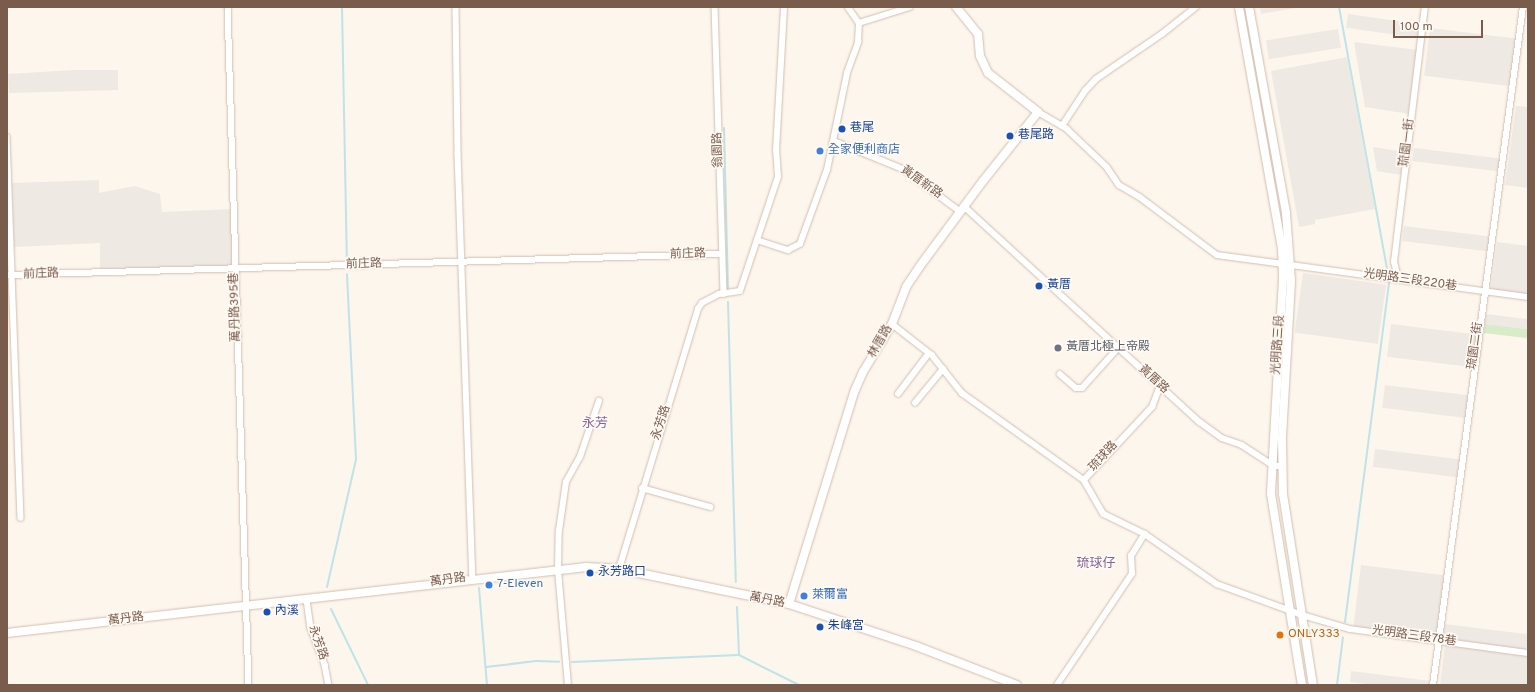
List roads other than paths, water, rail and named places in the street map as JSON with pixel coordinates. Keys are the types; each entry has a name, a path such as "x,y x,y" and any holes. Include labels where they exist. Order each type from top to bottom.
{"street":[{"name":"萬丹路395巷","path":"228,7 244,606 249,685"},
{"path":"456,7 461,262 472,578"},
{"name":"翁園路","path":"715,7 724,294"},
{"path":"724,294 735,293 743,288 778,177 776,151 784,7"},
{"path":"757,240 788,250 800,244 827,170 847,73 858,42 859,23 848,7"},
{"path":"859,23 910,7"},
{"path":"956,7 973,25 978,34 980,56 988,73 1038,112 1062,126 1107,167 1119,185 1140,197 1217,255 1291,266"},
{"path":"1062,126 1085,91 1096,79 1162,34 1196,7"},
{"name":"光明路三段","path":"1239,7 1276,209 1282,264 1273,442 1274,466 1271,494 1302,685"},
{"name":"光明路三段","path":"1249,7 1286,213 1291,266 1283,466 1284,510 1313,685"},
{"name":"琉園一街","path":"1398,279 1394,262 1425,7"},
{"name":"琉園二街","path":"1432,685 1523,7"},
{"name":"林厝路","path":"789,604 855,390 892,324 906,287 983,181 1038,112"},
{"path":"7,137 9,275 21,518"},
{"name":"黃厝新路","path":"834,141 903,169 963,209"},
{"name":"黃厝路","path":"963,209 1160,386 1222,438 1242,445 1274,466"},
{"name":"前庄路","path":"9,275 722,254"},
{"name":"光明路三段220巷","path":"1291,266 1528,297"},
{"name":"永芳路","path":"619,568 642,488 698,309 707,299 724,294"},
{"path":"892,324 929,353 962,393 1084,480"},
{"path":"1060,374 1076,388 1082,388 1118,348"},
{"path":"898,394 929,353"},
{"path":"915,403 943,369"},
{"name":"琉球路","path":"1160,386 1152,407 1084,480 1104,514 1145,534 1210,581 1302,615"},
{"path":"568,685 558,570 559,531 566,482 580,457 600,400"},
{"path":"1274,466 1283,466"},
{"path":"642,488 710,507"},
{"path":"1057,685 1132,574 1131,556 1145,534"},
{"name":"萬丹路","path":"7,633 308,600 472,578 586,566 619,568 789,604 916,646 1017,685"},
{"name":"永芳路","path":"308,600 311,628 323,659 329,685"},
{"name":"光明路三段78巷","path":"1302,615 1350,628 1528,653"}],"waterway":[{"path":"342,7 347,260"},
{"path":"1339,7 1388,274"},
{"path":"724,128 728,289"},
{"path":"327,587 356,459 347,274"},
{"path":"1345,622 1389,283"},
{"path":"728,302 736,582"},
{"path":"479,588 487,685"},
{"path":"737,607 739,655"},
{"path":"331,609 368,685"},
{"path":"1337,685 1343,637"},
{"path":"572,662 739,655 799,685"},
{"path":"486,667 536,661 559,662"}],"place":[{"name":"巷尾","path":"842,129"},
{"name":"巷尾路","path":"1010,136"},
{"name":"全家便利商店","path":"820,151"},
{"name":"黃厝","path":"1039,286"},
{"name":"黃厝北極上帝殿","path":"1058,348"},
{"name":"永芳路口","path":"590,573"},
{"name":"7-Eleven","path":"489,585"},
{"name":"萊爾富","path":"804,596"},
{"name":"內溪","path":"267,612"},
{"name":"朱峰宮","path":"820,627"},
{"name":"ONLY333","path":"1280,635"}],"district":[{"name":"永芳","path":"595,424"},
{"name":"琉球仔","path":"1096,564"}]}
